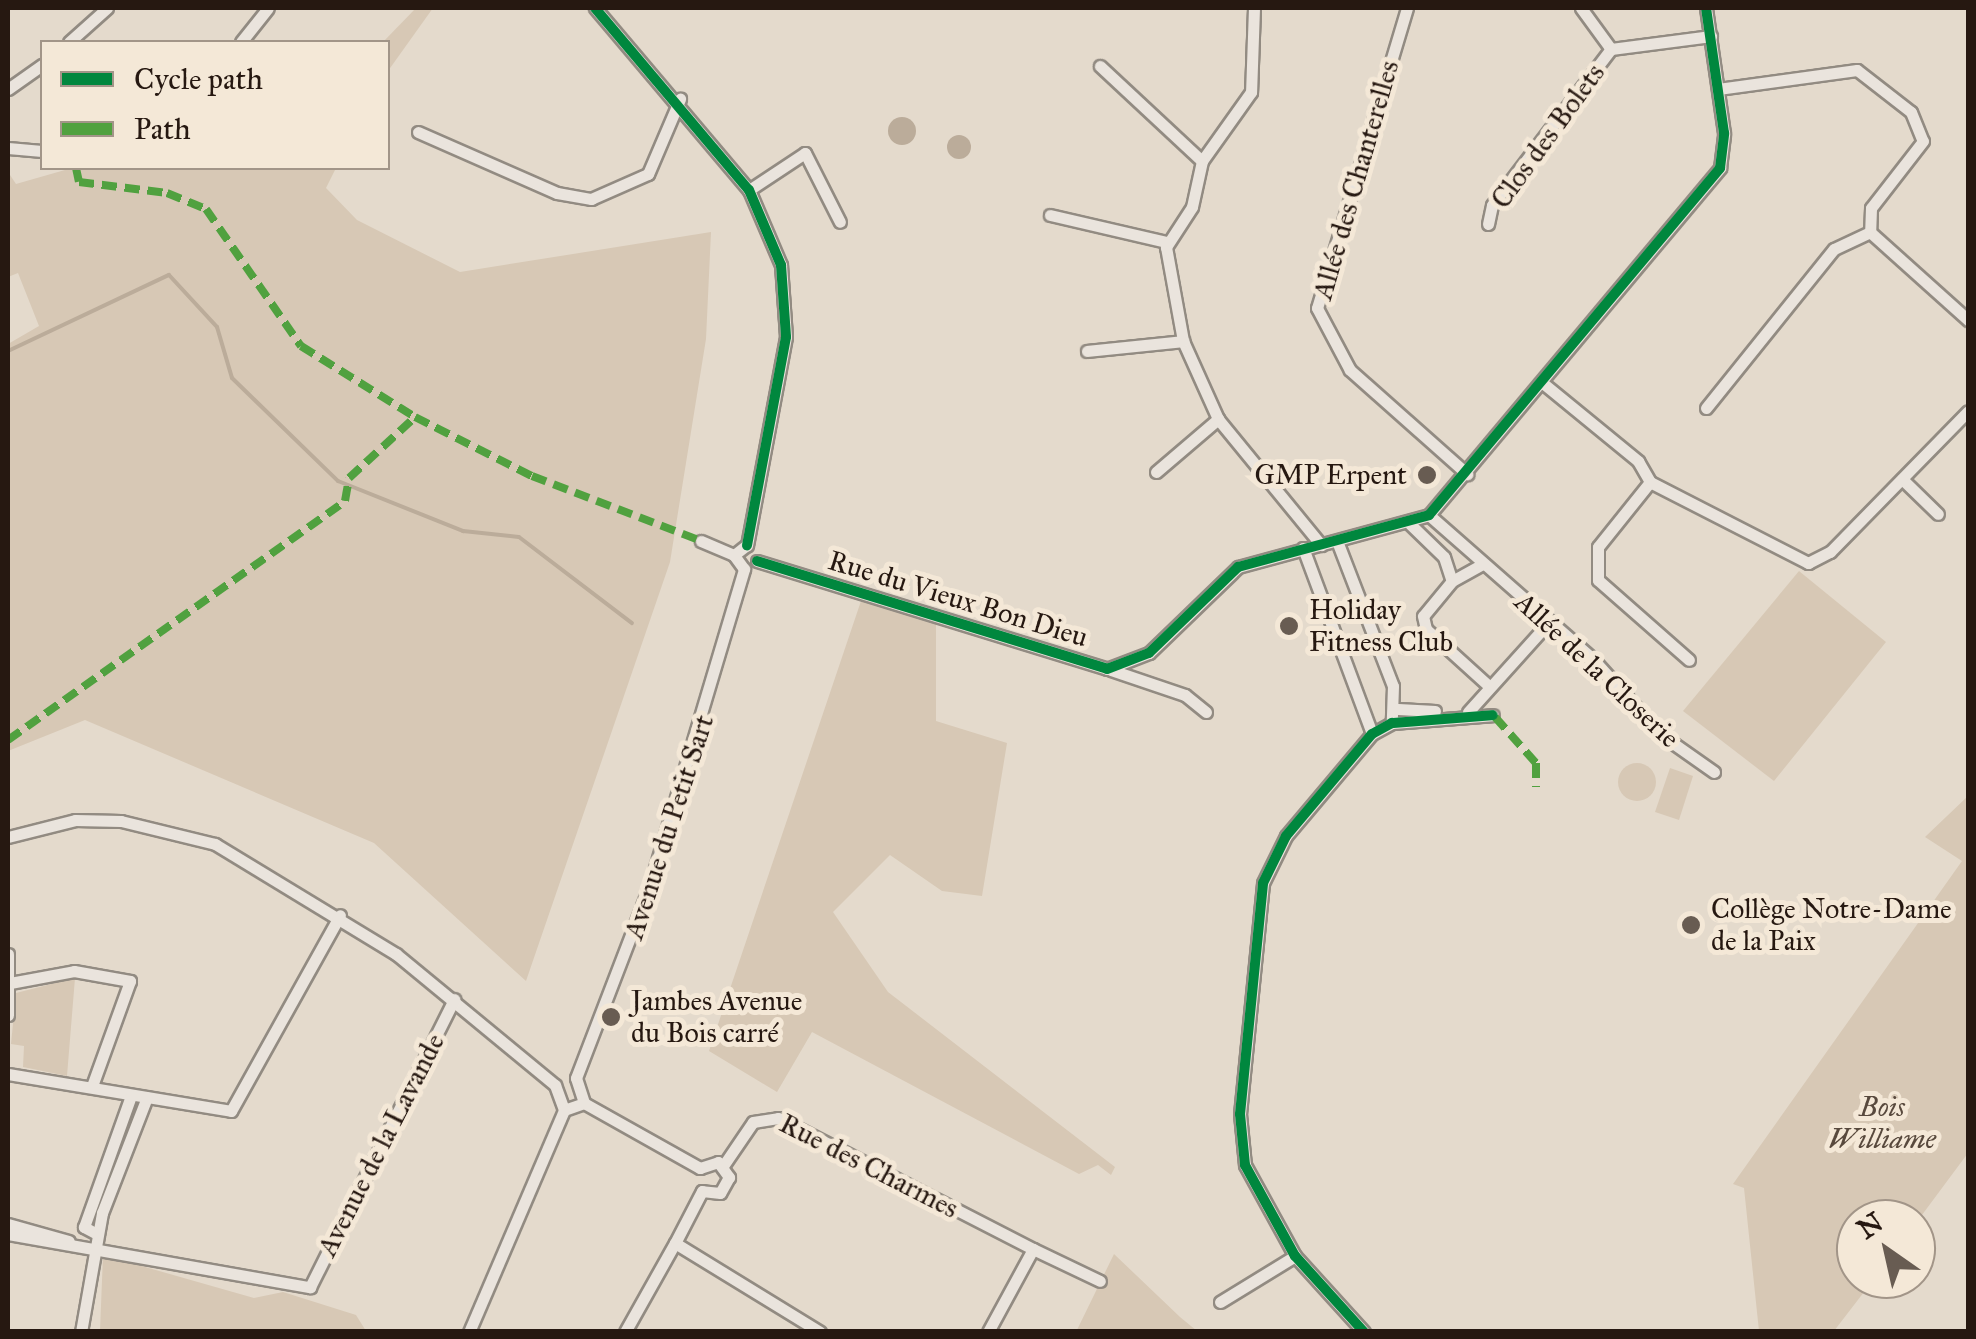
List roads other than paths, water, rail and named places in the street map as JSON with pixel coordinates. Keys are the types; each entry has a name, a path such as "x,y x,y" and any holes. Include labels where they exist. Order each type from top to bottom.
{"street":[{"path":"71,40 106,8"},
{"path":"243,40 268,8"},
{"path":"595,8 680,98 749,190 781,264 786,337 747,546 734,555"},
{"path":"1254,8 1251,92 1202,161 1192,207 1166,242 1183,341 1218,419 1321,545"},
{"name":"Allée des Chanterelles","path":"1407,8 1317,308 1350,370 1467,474"},
{"path":"1581,8 1611,49 1711,36"},
{"path":"1392,723 1398,709 1337,541 1410,524 1429,515 1544,384 1720,168 1718,88 1706,8"},
{"name":"Clos des Bolets","path":"1488,224 1492,205 1611,49"},
{"path":"8,88 40,66"},
{"path":"1100,66 1202,161"},
{"path":"1718,88 1857,70 1911,112 1922,140 1871,208 1870,232"},
{"path":"418,132 591,199 648,174 680,98"},
{"path":"8,148 40,151"},
{"path":"749,190 805,152 840,222"},
{"path":"1050,216 1166,242"},
{"path":"1870,232 1968,320"},
{"path":"1706,408 1834,249 1870,232"},
{"path":"1087,351 1183,341"},
{"path":"1544,384 1638,461 1650,482 1808,563 1902,479 1968,411"},
{"path":"1156,472 1218,419"},
{"path":"1902,479 1938,514"},
{"path":"1650,482 1598,547 1598,580 1688,660"},
{"name":"Allée de la Closerie","path":"1429,515 1549,622 1660,734 1714,772"},
{"path":"1410,524 1444,557 1452,581"},
{"name":"Rue du Vieux Bon Dieu","path":"757,560 1107,668 1149,653 1238,568 1337,541"},
{"path":"701,542 734,555 744,569 757,560 747,546"},
{"path":"1303,548 1372,734"},
{"path":"1483,564 1452,581 1423,623 1490,687"},
{"name":"Avenue du Petit Sart","path":"576,1078 638,920 744,569"},
{"path":"1468,712 1549,622"},
{"path":"1107,668 1186,695 1206,712"},
{"path":"1398,709 1478,702"},
{"path":"1364,1332 1295,1256 1245,1165 1240,1114 1259,905 1275,852 1372,734 1392,723 1468,712 1492,715"},
{"path":"8,837 75,820 168,829 233,853 340,916 454,998 555,1085 564,1110 468,1332"},
{"path":"8,1074 232,1111 340,916"},
{"path":"8,954 8,1015"},
{"path":"10,984 74,971 130,981 92,1086"},
{"name":"Avenue de la Lavande","path":"8,1234 96,1240 310,1288 454,998"},
{"path":"555,1085 576,1078 584,1103 700,1168 723,1166"},
{"path":"96,1240 84,1227 131,1096"},
{"path":"81,1332 96,1240 147,1097"},
{"path":"564,1110 584,1103"},
{"name":"Rue des Charmes","path":"702,1191 726,1188 723,1166 752,1122 778,1118 1100,1281"},
{"path":"625,1332 702,1191 700,1168"},
{"name":"Avenue de la Lavande","path":"8,1224 69,1241"},
{"path":"675,1243 820,1332"},
{"path":"988,1332 1033,1249"},
{"path":"1220,1302 1295,1256"}],"waterway":[{"path":"8,351 169,275 217,327 232,378 338,481 463,531 519,537 632,623"}],"place":[{"name":"GMP Erpent","path":"1427,475"},
{"name":"Holiday Fitness Club","path":"1289,626"},
{"name":"Collège Notre-Dame de la Paix","path":"1691,925"},
{"name":"Jambes Avenue du Bois carré","path":"611,1017"}],"park label":[{"name":"Bois Williame","path":"1882,1123"}]}
